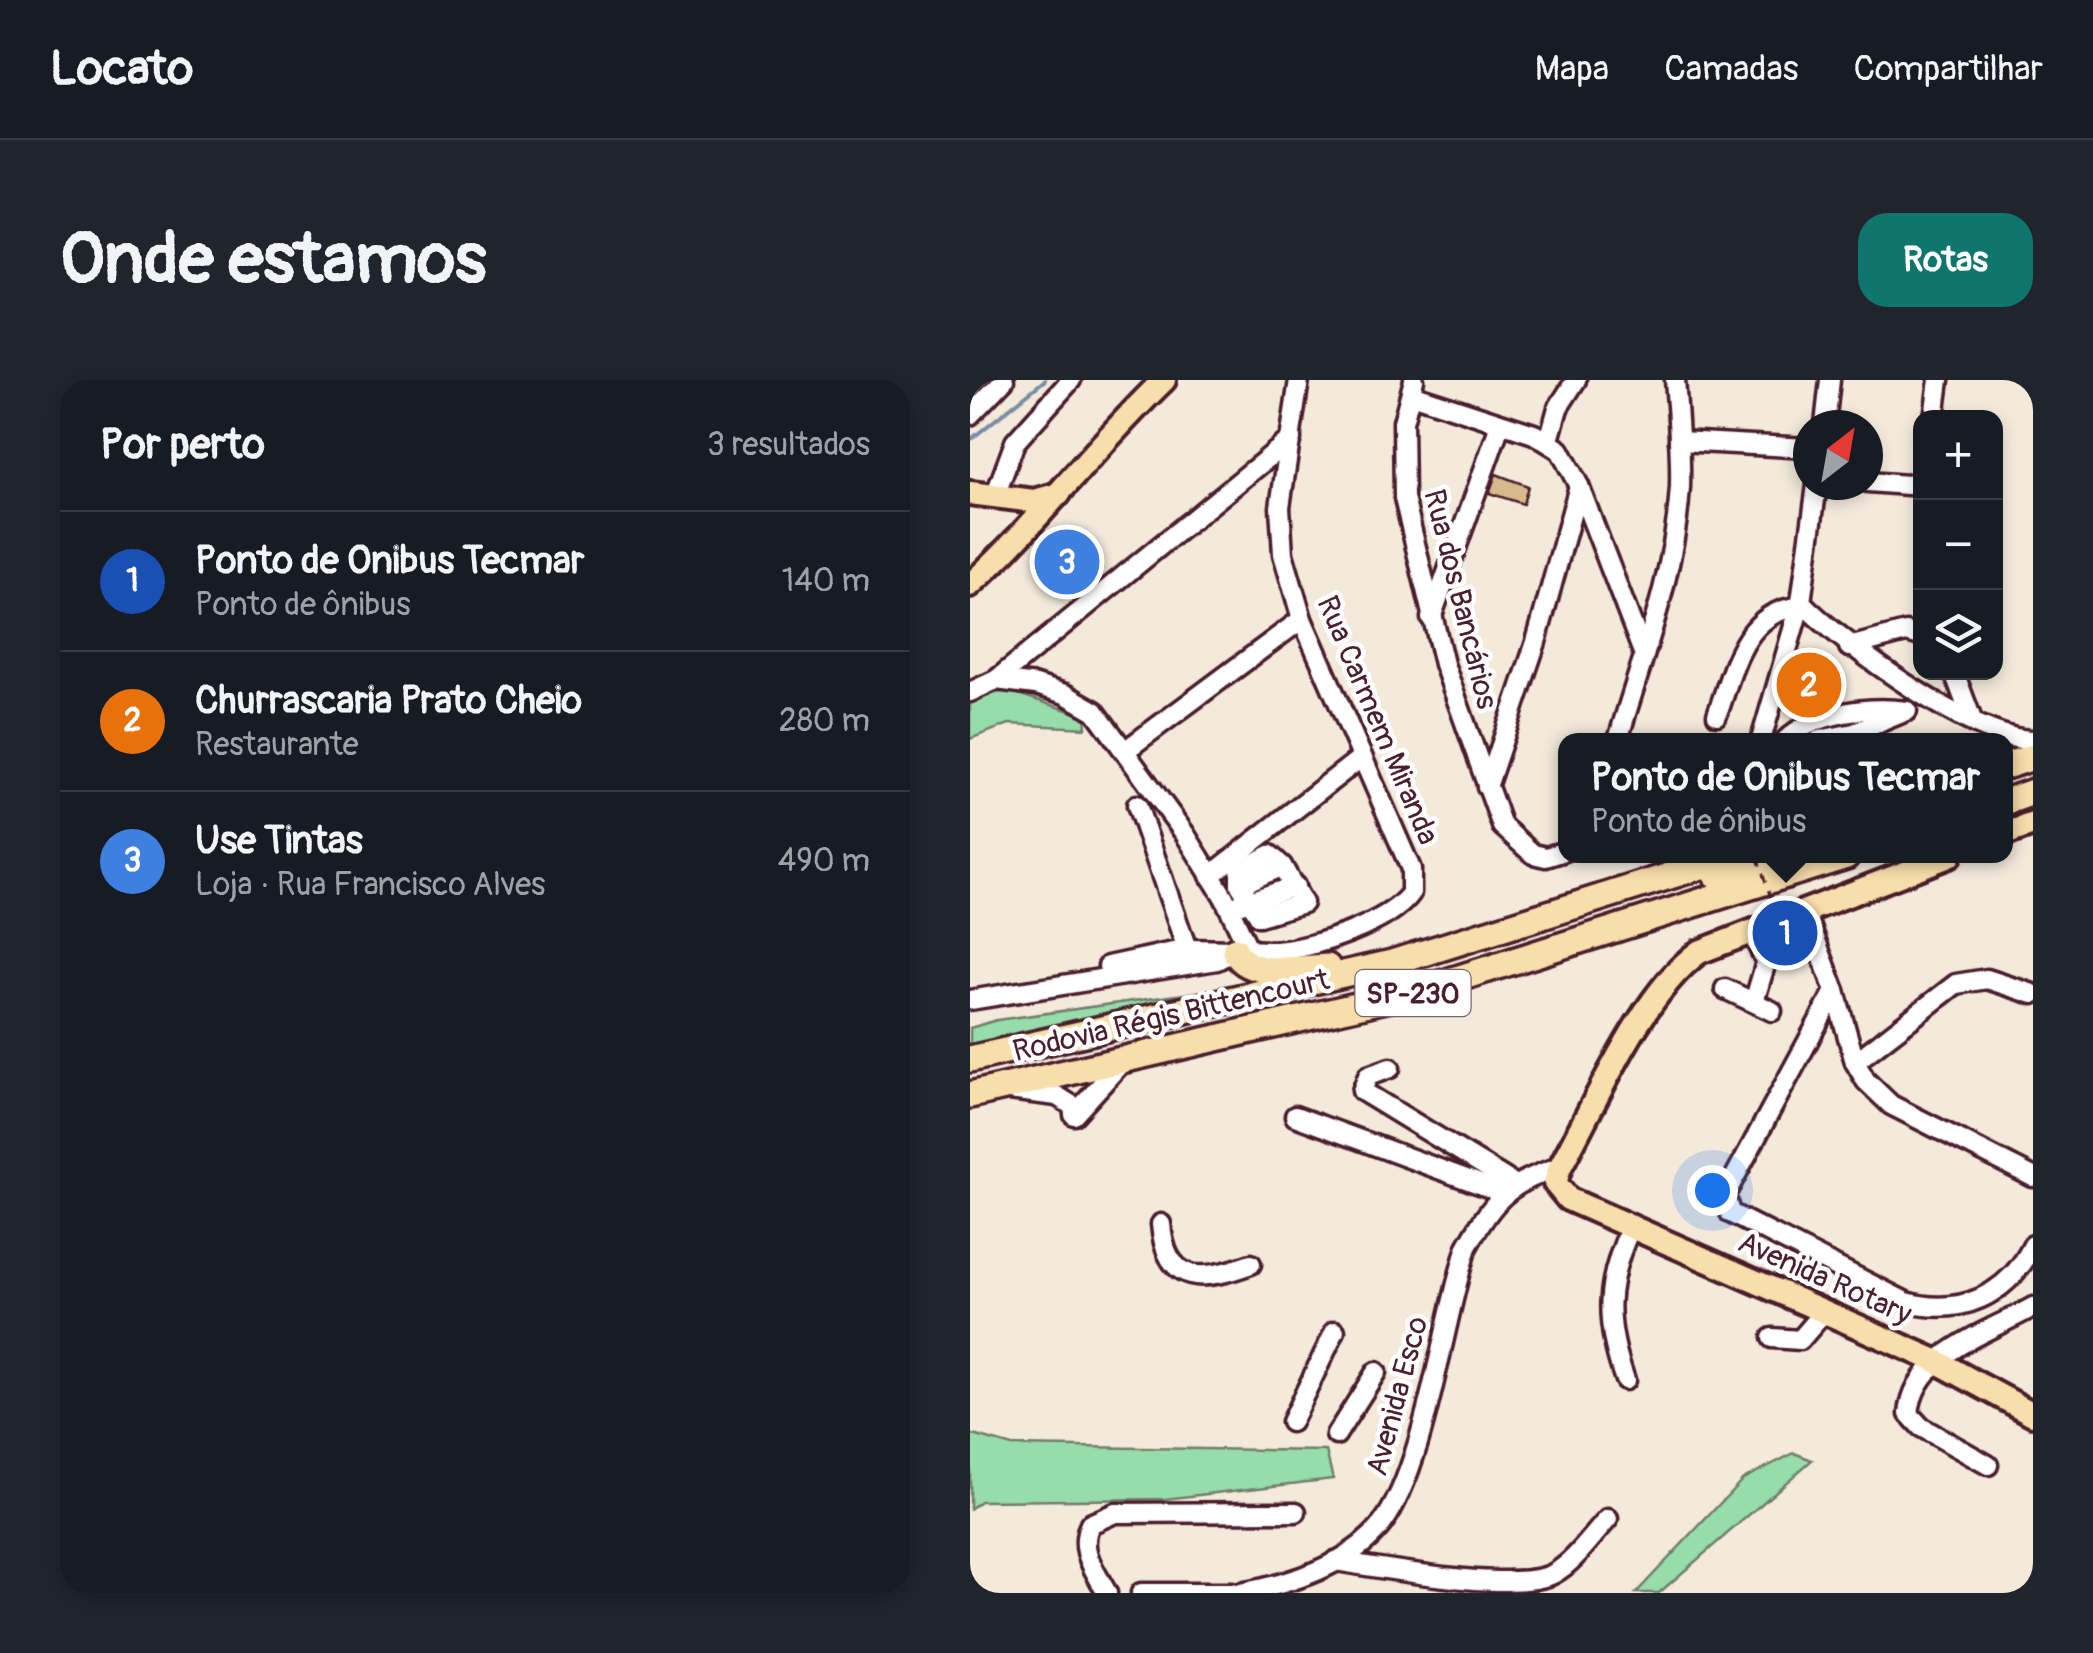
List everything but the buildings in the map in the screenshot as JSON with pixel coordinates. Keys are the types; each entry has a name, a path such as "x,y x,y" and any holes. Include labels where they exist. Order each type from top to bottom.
{"highway":[{"path":"1631,888 1679,863"},
{"name":"Rodovia Régis Bittencourt","path":"970,1059 1392,963 1711,863"},
{"path":"1528,922 1757,863"},
{"name":"Rodovia Régis Bittencourt","path":"970,1095 1412,993 1824,863"},
{"path":"1241,948 1240,961 1252,968 1392,963"}],"main road":[{"path":"970,585 1016,544 1122,420 1164,380"},
{"path":"970,492 1040,501 1061,493"},
{"path":"1000,497 1021,517 1016,544"},
{"path":"1560,1166 1670,977 1698,952 1930,863"},
{"name":"Avenida Rotary","path":"1560,1166 1554,1184 1559,1194 1934,1360 2033,1414"}],"street":[{"path":"970,415 1004,380"},
{"path":"1000,497 1015,442 1071,380"},
{"name":"Rua Carmem Miranda","path":"1241,948 1276,951 1322,940 1392,911 1411,894 1411,869 1302,620 1282,538 1280,507 1299,380"},
{"path":"1549,440 1558,408 1576,380"},
{"path":"1620,733 1674,537 1679,441 1676,380"},
{"path":"1827,410 1830,380"},
{"path":"1935,410 1938,380"},
{"path":"1413,387 1500,425 1549,440 1570,465 1580,486 1644,655"},
{"name":"Rua dos Bancários","path":"1413,387 1404,422 1403,485 1410,536 1431,618 1502,826 1534,854 1546,857 1558,853"},
{"path":"1431,618 1500,425"},
{"path":"970,692 996,680 1291,439"},
{"path":"1679,441 1793,447"},
{"path":"1883,483 1913,484"},
{"path":"1487,787 1536,642 1580,486"},
{"path":"1763,733 1800,604 1815,500"},
{"path":"1800,604 1849,647 1999,733"},
{"path":"1717,715 1752,628 1780,608 1800,604"},
{"path":"1126,750 1302,620"},
{"path":"1849,647 1906,632 1913,634"},
{"path":"996,680 1066,694 1095,712 1126,750 1230,908 1241,948"},
{"path":"1957,680 1972,720"},
{"path":"1854,733 1935,699"},
{"path":"1794,733 1799,728 1873,707 1908,711"},
{"path":"1210,876 1362,757"},
{"path":"1136,805 1187,949"},
{"path":"1230,908 1244,893 1294,886 1270,855 1240,871 1244,893"},
{"path":"1805,912 1835,991 1855,1062 1866,1082 1891,1105 2033,1177"},
{"path":"1751,932 1766,962 1754,1002"},
{"path":"1092,980 1103,968 1187,949 1241,948"},
{"path":"970,1000 1216,960 1241,948"},
{"path":"1855,1062 1956,984 1987,979 2033,994"},
{"path":"1725,989 1772,1011"},
{"path":"1835,991 1726,1195 1730,1214 1906,1302 1930,1309 1956,1308 1984,1298 2015,1272 2033,1245"},
{"path":"999,1089 1057,1096 1073,1106 1074,1115 1122,1062"},
{"path":"1390,1068 1368,1076 1362,1091 1509,1189"},
{"path":"1295,1116 1509,1189 1560,1166"},
{"name":"Avenida Esco","path":"1240,1593 1296,1579 1335,1561 1366,1540 1397,1502 1467,1247 1509,1189"},
{"path":"1161,1224 1170,1259 1187,1272 1211,1278 1250,1264"},
{"path":"1625,1380 1611,1341 1609,1296 1617,1256 1632,1225"},
{"path":"1988,1465 1921,1426 1909,1414 1910,1402 1934,1360 2033,1307"},
{"path":"1772,1338 1800,1340 1825,1311"},
{"path":"1291,1422 1335,1331"},
{"path":"1336,1436 1376,1372"},
{"path":"1107,1593 1084,1548 1084,1537 1090,1524 1115,1513 1296,1512"},
{"path":"1335,1561 1454,1578 1537,1580 1565,1566 1608,1518"},
{"path":"1141,1593 1232,1593"}],"path":[{"path":"1759,863 1775,911"}],"green space":[{"path":"1009,691 1085,716 1086,728 1009,724 970,739 970,697"},
{"path":"1198,992 1007,1035 970,1048 970,1028 997,1020"},
{"path":"970,1434 1012,1446 1326,1451 1333,1479 1165,1499 980,1501 970,1509"},
{"path":"1794,1453 1812,1460 1659,1593 1636,1593 1743,1479"}],"waterway":[{"path":"970,440 1045,380"}],"place":[{"name":"Use Tintas","path":"1067,562"},
{"name":"Churrascaria Prato Cheio","path":"1809,685"},
{"name":"Ponto de Onibus Tecmar","path":"1785,933"}]}
